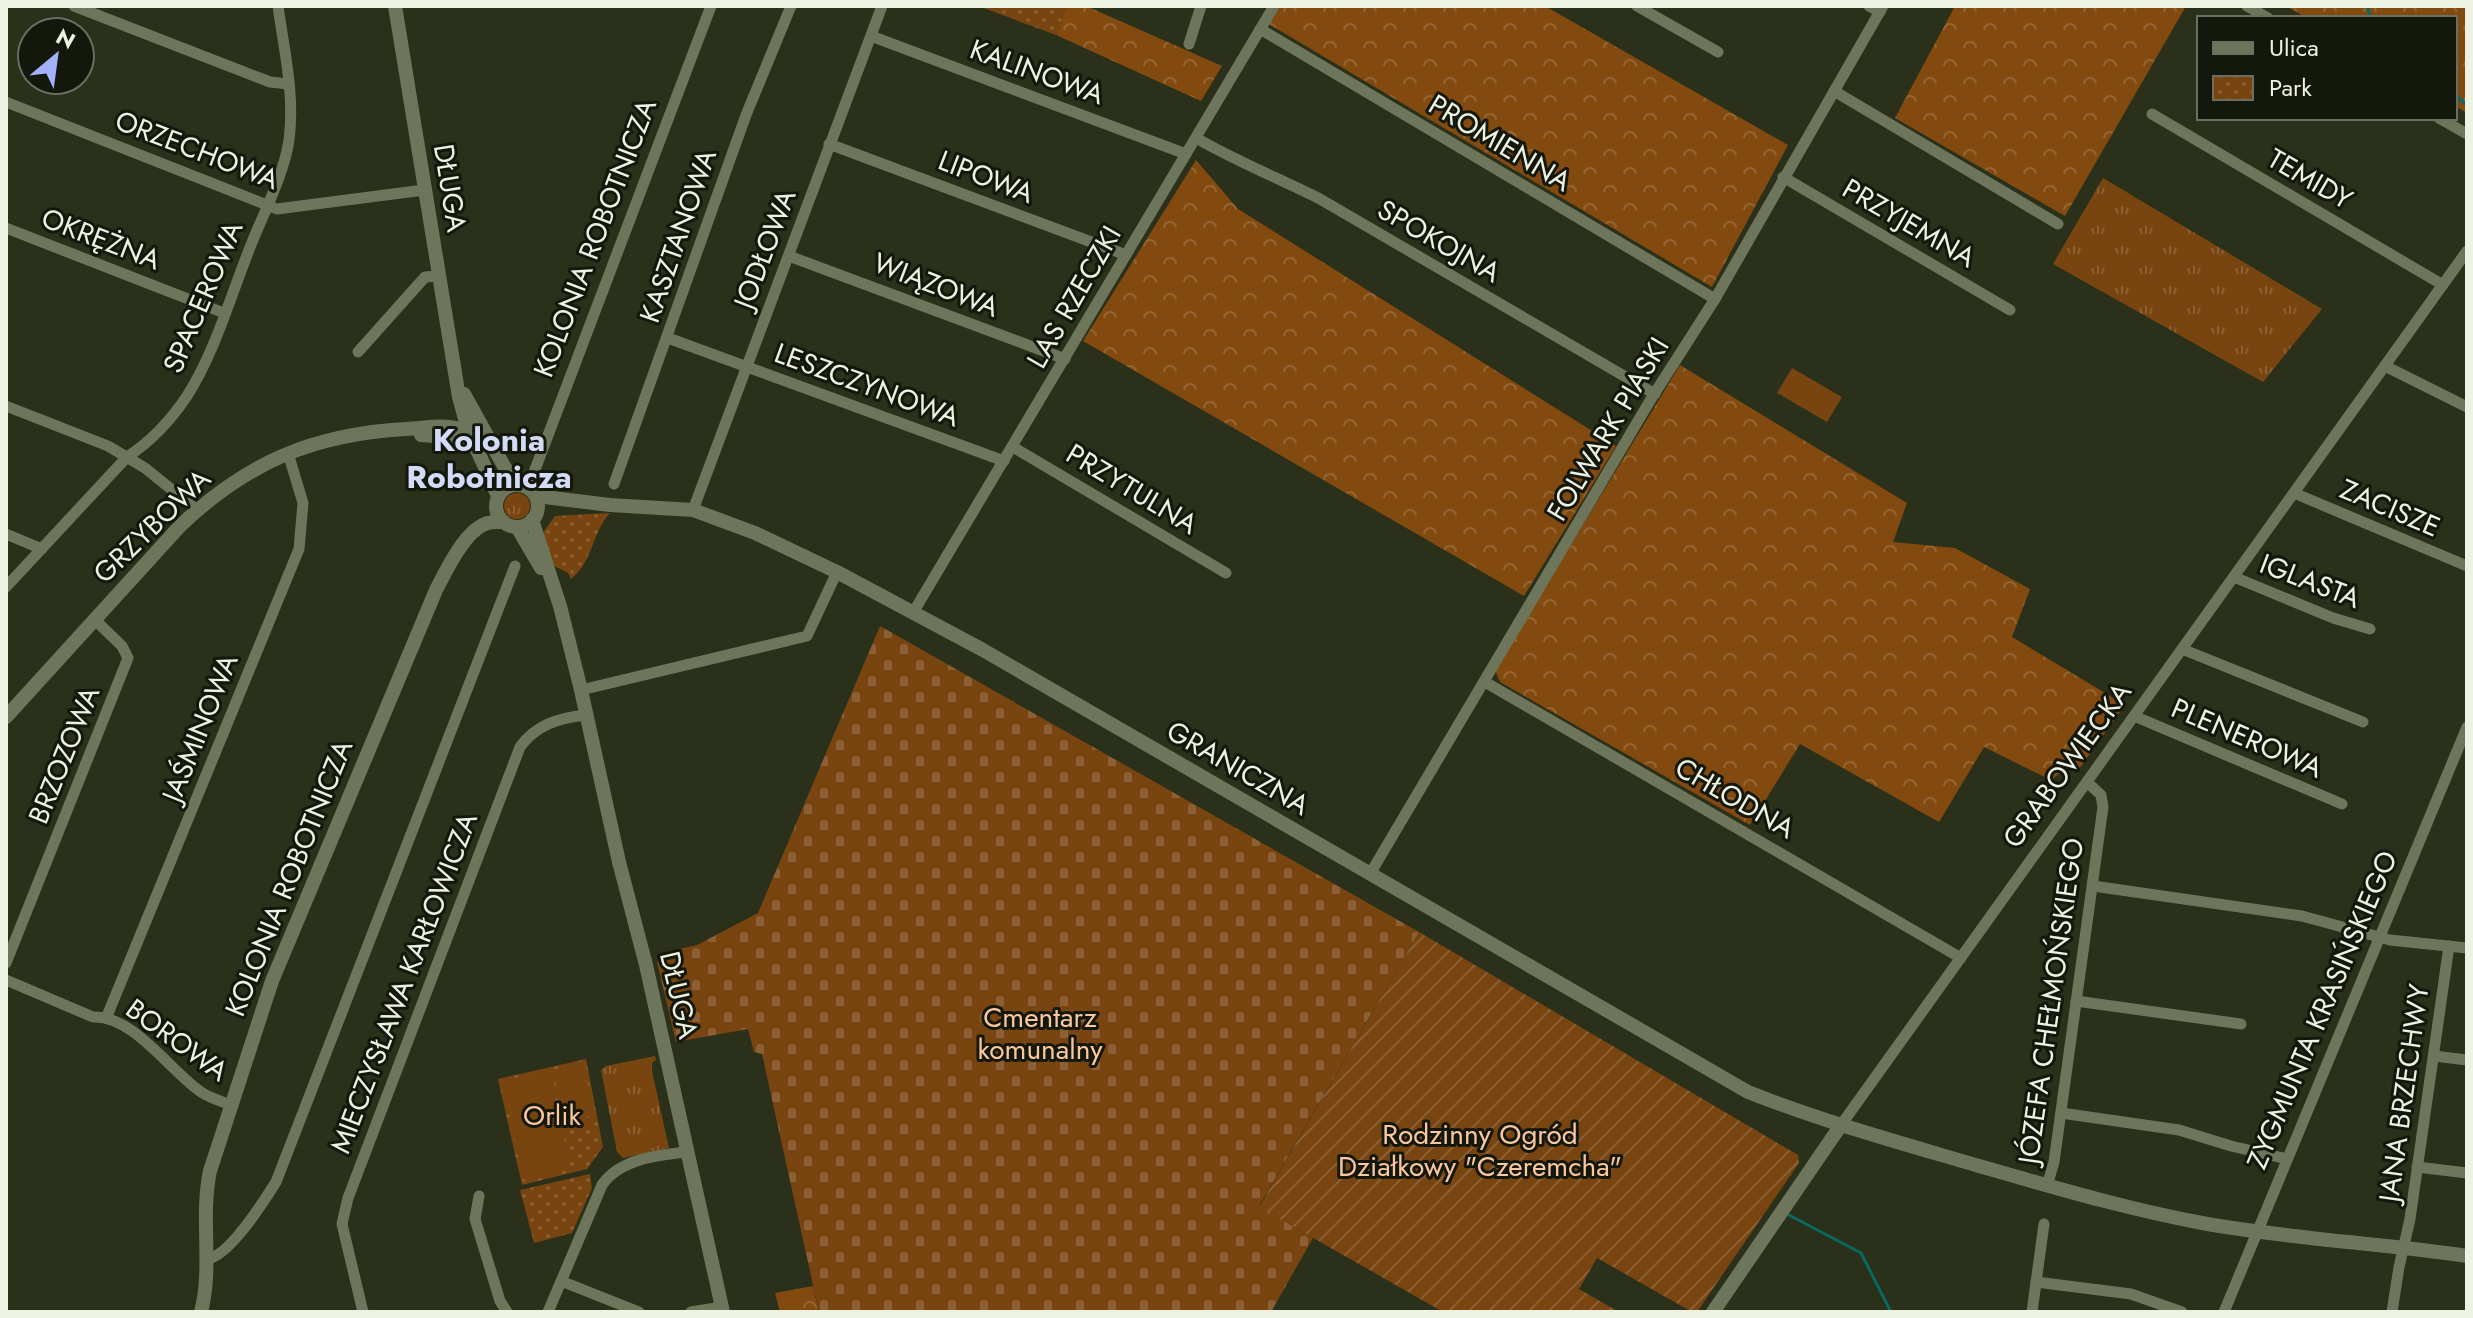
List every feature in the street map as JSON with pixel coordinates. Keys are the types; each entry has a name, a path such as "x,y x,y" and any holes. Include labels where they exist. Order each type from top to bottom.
{"main road":[{"name":"DŁUGA","path":"395,6 438,276 468,430 497,500 498,514 510,524 552,587"},
{"name":"DŁUGA","path":"456,378 493,447 529,500 560,606 646,965 723,1309"},
{"path":"444,426 455,417 461,403"},
{"name":"GRZYBOWA","path":"6,717 197,510 250,472 288,453 329,439 372,431 444,426 468,430 493,447"},
{"name":"GRZYBOWA","path":"372,431 460,438 475,445"},
{"name":"KOLONIA ROBOTNICZA","path":"201,1312 207,1259 208,1181 272,981 448,567 472,533 477,520 505,488 529,500"},
{"name":"GRANICZNA","path":"529,500 693,510 755,533 837,572 914,611 1748,1092 1841,1125 2128,1208 2259,1231 2467,1256"},
{"path":"472,533 481,525 510,524 529,500"},
{"name":"GRABOWIECKA","path":"1713,1312 1841,1125"}],"street":[{"path":"74,6 270,82 289,84"},
{"name":"SPACEROWA","path":"6,587 127,457 145,445 189,393 210,351 267,206 288,143 291,111 278,6"},
{"name":"KOLONIA ROBOTNICZA","path":"529,500 711,6"},
{"name":"KASZTANOWA","path":"614,484 746,115 791,6"},
{"name":"JODŁOWA","path":"693,510 882,6"},
{"path":"1189,44 1201,6"},
{"name":"LAS RZECZKI","path":"914,611 1274,6"},
{"path":"1637,6 1718,52"},
{"path":"2247,6 2264,16"},
{"name":"FOLWARK PIASKI","path":"1370,874 1655,394 1715,299 1834,91 1877,8"},
{"name":"PROMIENNA","path":"1260,29 1715,299"},
{"name":"KALINOWA","path":"871,36 1186,154"},
{"path":"1834,91 2058,224"},
{"name":"ORZECHOWA","path":"6,102 267,206 290,207 424,190"},
{"name":"TEMIDY","path":"2152,114 2443,285"},
{"path":"2442,120 2467,134"},
{"name":"SPOKOJNA","path":"1196,138 1237,162 1273,175 1320,199 1655,394"},
{"name":"LIPOWA","path":"829,144 1126,255"},
{"name":"PRZYJEMNA","path":"1783,177 2010,310"},
{"name":"OKRĘŻNA","path":"6,228 224,313"},
{"name":"GRABOWIECKA","path":"1841,1125 2467,251"},
{"name":"WIĄZOWA","path":"789,256 1065,359"},
{"path":"358,352 425,277 438,276"},
{"name":"LESZCZYNOWA","path":"668,338 1004,461"},
{"path":"2385,366 2467,407"},
{"path":"6,406 108,446 145,468 197,510"},
{"name":"PRZYTULNA","path":"1013,447 1226,573"},
{"name":"JAŚMINOWA","path":"107,1016 299,549 303,503 288,453"},
{"name":"ZACISZE","path":"2294,493 2467,566"},
{"path":"6,534 42,549"},
{"path":"207,1259 221,1254 276,1182 515,566"},
{"path":"581,690 807,636 837,572"},
{"name":"IGLASTA","path":"2234,577 2333,618 2370,629"},
{"name":"BRZOZOWA","path":"6,963 128,658 122,646 94,619"},
{"path":"2182,649 2363,722"},
{"name":"CHŁODNA","path":"1485,682 1961,958"},
{"name":"MIECZYSŁAWA KARŁOWICZA","path":"363,1312 342,1224 348,1198 520,747 530,733 544,724 586,715"},
{"name":"PLENEROWA","path":"2134,716 2342,804"},
{"name":"ZYGMUNTA KRASIŃSKIEGO","path":"2224,1312 2467,730"},
{"name":"JÓZEFA CHEŁMOŃSKIEGO","path":"2047,1186 2054,1162 2103,807 2101,795 2087,782"},
{"path":"2093,886 2302,916 2380,937 2467,948"},
{"name":"JANA BRZECHWY","path":"2392,1312 2410,1219 2449,946"},
{"name":"BOROWA","path":"6,980 93,1017 107,1016 122,1024 196,1088 231,1105"},
{"path":"2076,1001 2241,1024"},
{"path":"2434,1056 2467,1060"},
{"path":"2061,1113 2179,1130 2287,1159"},
{"path":"548,1312 609,1175 630,1163 687,1152"},
{"path":"2417,1167 2467,1173"},
{"path":"479,1196 475,1219 500,1301 507,1312"},
{"path":"2032,1312 2044,1224"},
{"path":"561,1281 639,1312"},
{"path":"2036,1282 2131,1294 2182,1312"},
{"path":"691,1312 723,1309"}],"green space":[{"path":"978,6 1067,6 1056,35"},
{"path":"1067,6 1086,6 1222,66 1201,101 1056,35"},
{"path":"1278,6 1545,6 1788,145 1712,287 1267,23"},
{"path":"1955,6 2186,6 2065,216 1895,118"},
{"path":"2286,6 2467,6 2467,113 2457,107 2457,16 2304,16"},
{"path":"1196,160 1238,209 1616,446 1524,596 1083,341"},
{"path":"2103,178 2322,309 2263,382 2053,264"},
{"path":"1680,365 1907,503 1893,542 1955,548 2030,589 2012,637 2125,705 2079,769 2069,766 2051,780 1984,747 1939,822 1800,744 1750,825 1500,682 1495,670"},
{"path":"1792,368 1842,397 1827,422 1777,393"},
{"path":"517,493 527,496 530,506 527,516 517,519 507,516 504,506 507,496"},
{"path":"610,513 599,529 584,564 571,579 568,573 554,566 542,534 555,516"},
{"name":"Cmentarz komunalny","path":"880,626 1419,932 1259,1206 1313,1238 1271,1312 819,1312 762,1054 754,1052 748,1029 676,1042 657,962 666,952 697,945 758,913"},
{"name":"Rodzinny Ogród Działkowy \"Czeremcha\"","path":"1419,932 1798,1155 1799,1163 1697,1312 1597,1258 1579,1289 1619,1312 1443,1312 1259,1207"},
{"path":"655,1056 652,1071 669,1148 623,1158 617,1152 601,1070 606,1066"},
{"name":"Orlik","path":"586,1059 603,1147 587,1169 522,1185 498,1079"},
{"path":"583,1063 595,1115 565,1122 553,1070"},
{"path":"549,1071 571,1169 524,1180 502,1081"},
{"path":"590,1174 592,1188 572,1233 534,1243 520,1190"},
{"path":"813,1286 819,1312 780,1312 775,1293"}],"waterway":[{"path":"2367,6 2370,16"},
{"path":"2457,97 2467,105"},
{"path":"1789,1215 1861,1253 1891,1312"}],"district":[{"name":"Kolonia Robotnicza","path":"489,458"}]}
